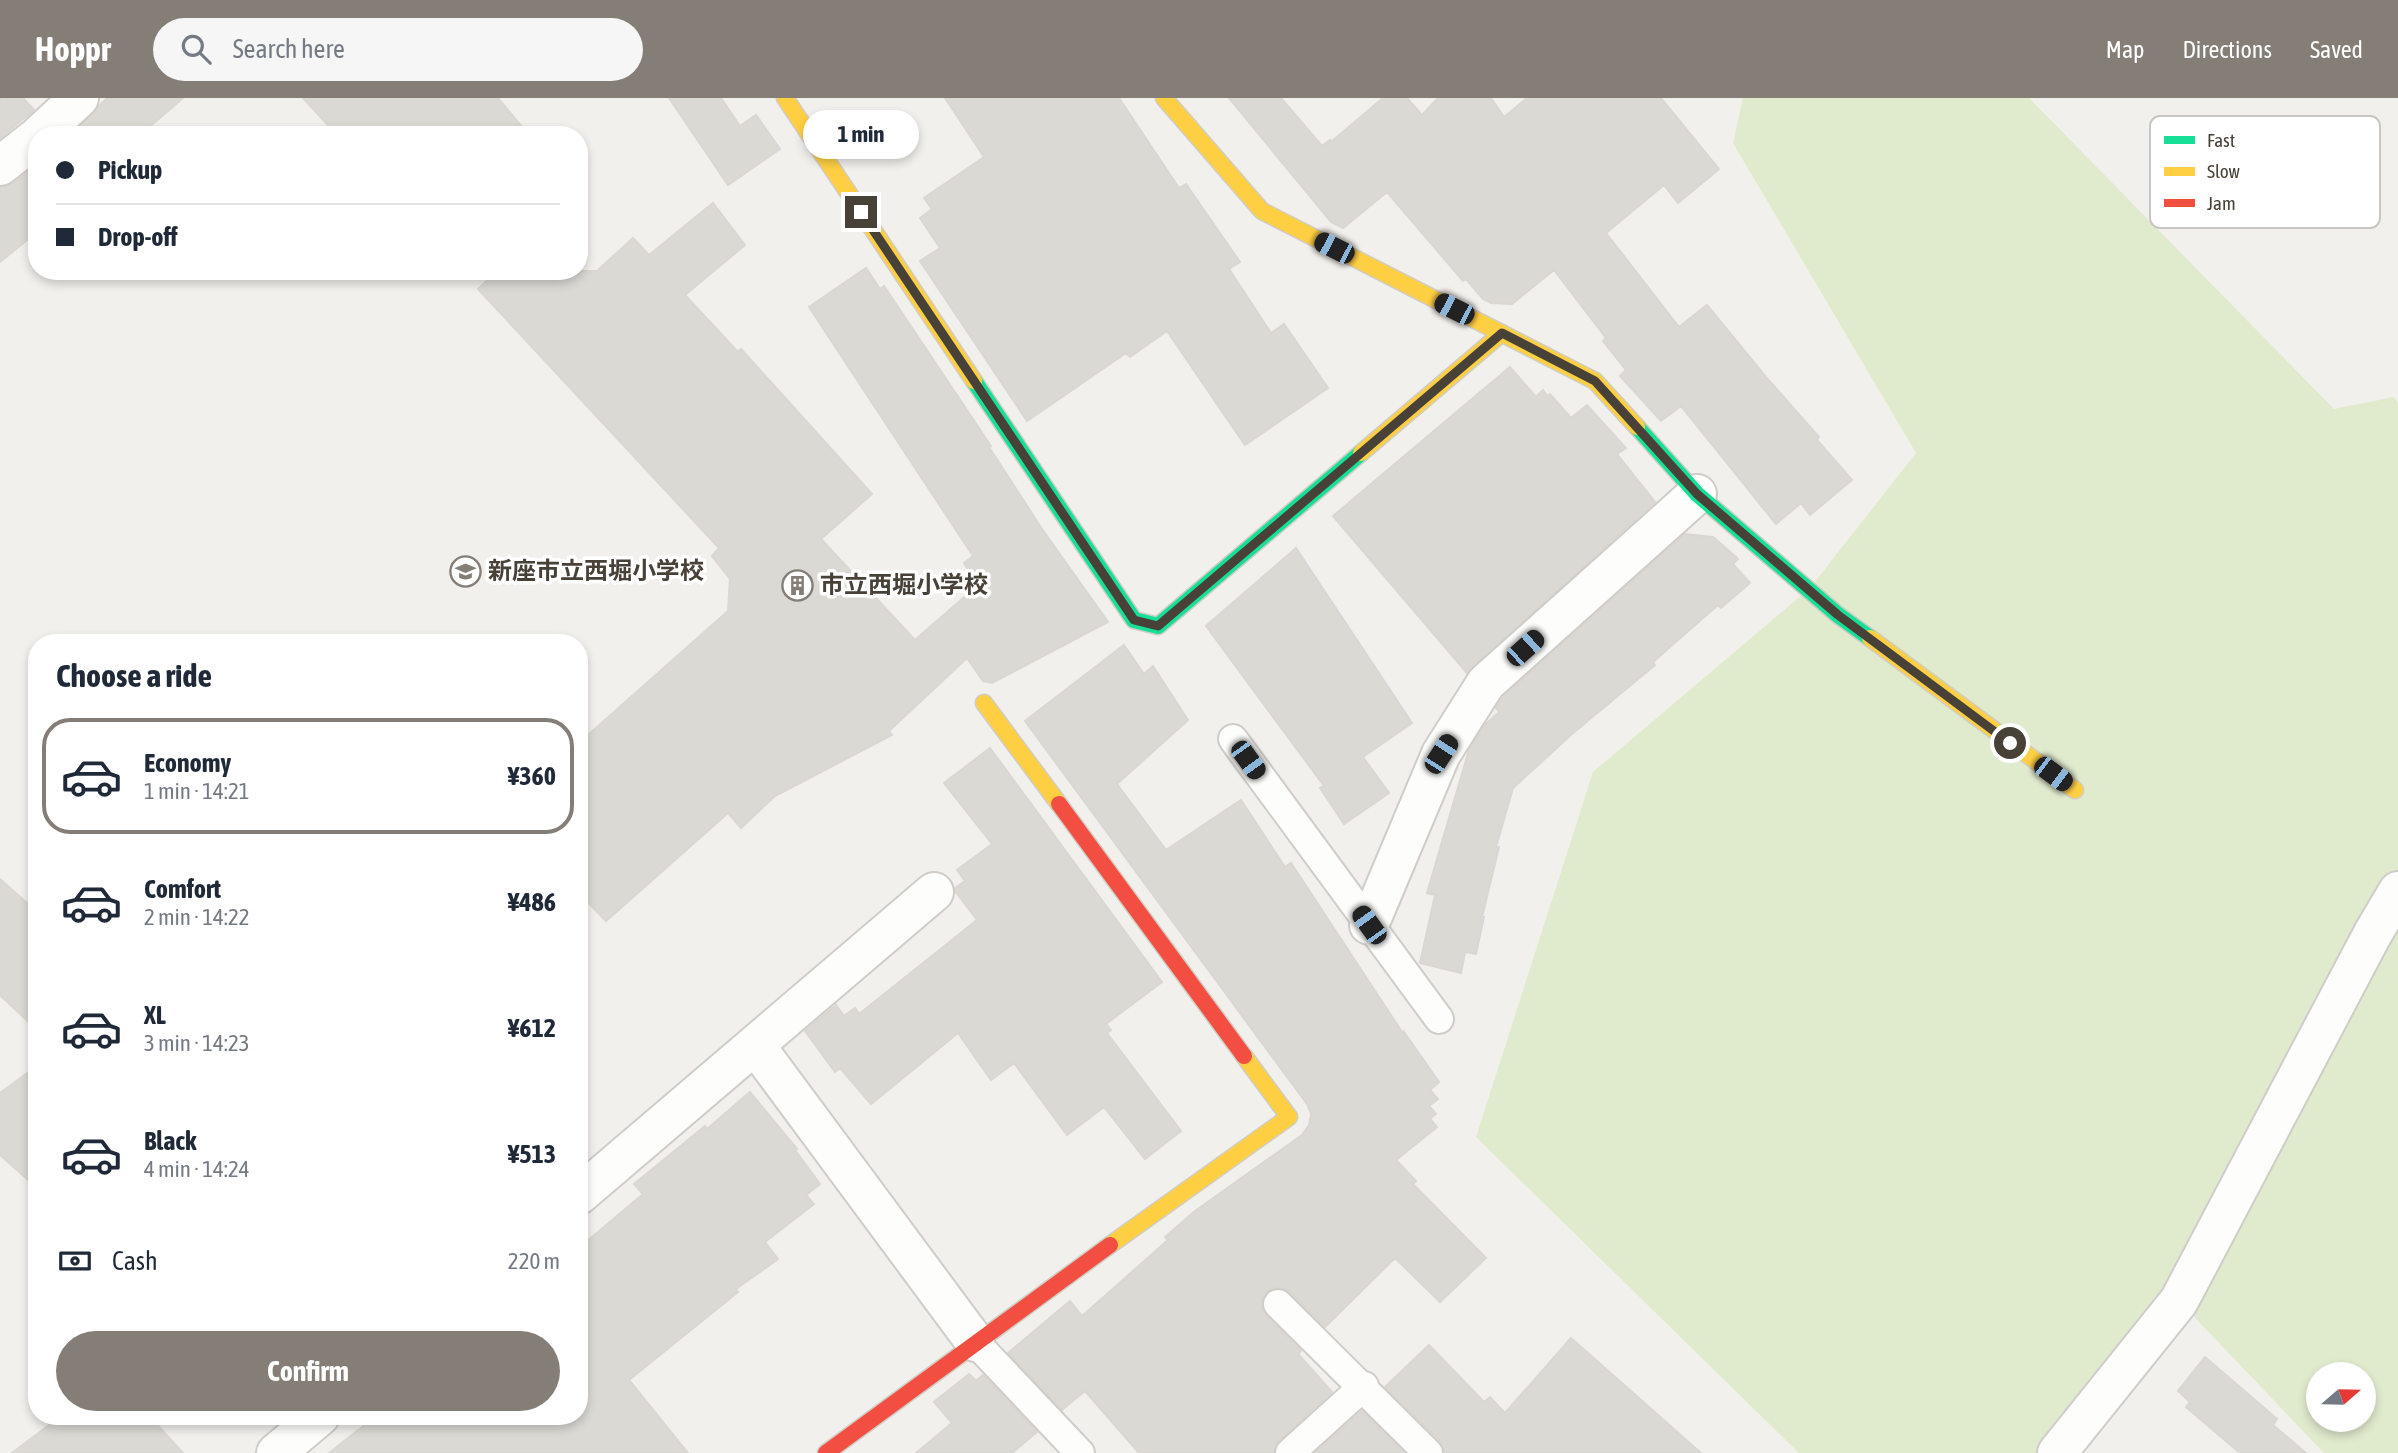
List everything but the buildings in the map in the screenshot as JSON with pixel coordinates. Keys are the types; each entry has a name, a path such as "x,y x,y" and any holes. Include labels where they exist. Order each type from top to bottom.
{"street":[{"path":"49,126 79,98"},
{"path":"785,98 1134,620 1158,626 1502,333"},
{"path":"1164,98 1262,211 1595,381 1697,494 1838,615 2075,790"},
{"path":"0,166 28,144"},
{"path":"1369,925 1441,754 1486,683 1697,494"},
{"path":"826,1453 975,1342 1289,1117 984,703"},
{"path":"2057,1453 2179,1301 2372,934 2398,891"},
{"path":"588,1187 934,892"},
{"path":"755,1045 975,1342"},
{"path":"276,1453 309,1425"}],"lane":[{"path":"1233,740 1439,1019"},
{"path":"1278,1304 1364,1386 1428,1453"},
{"path":"975,1342 1080,1453"},
{"path":"1290,1453 1364,1386"}],"green space":[{"path":"1743,98 2029,98 2150,221 2150,228 2156,228 2334,409 2394,397 2398,403 2398,1453 2324,1453 2179,1301 2057,1453 1799,1453 1476,1137 1593,772 1810,588 1916,453 1733,143"}],"traffic: fast":[{"path":"974,381 1134,620 1158,626 1361,453"},
{"path":"1637,427 1697,494 1838,615 1870,638"}],"traffic: slow":[{"path":"785,98 974,381"},
{"path":"1164,98 1262,211 1595,381 1637,427"},
{"path":"1361,453 1502,333"},
{"path":"1870,638 2075,790"},
{"path":"984,703 1059,804"},
{"path":"1110,1245 1289,1117 1244,1056"}],"traffic: jam":[{"path":"1059,804 1244,1056"},
{"path":"826,1453 1110,1245"}],"place":[{"name":"新座市立西堀小学校","path":"465,571"},
{"name":"市立西堀小学校","path":"797,585"}],"route":[{"path":"861,212 1134,620 1158,626 1502,333 1595,381 1697,494 1838,615 2010,743"}]}
